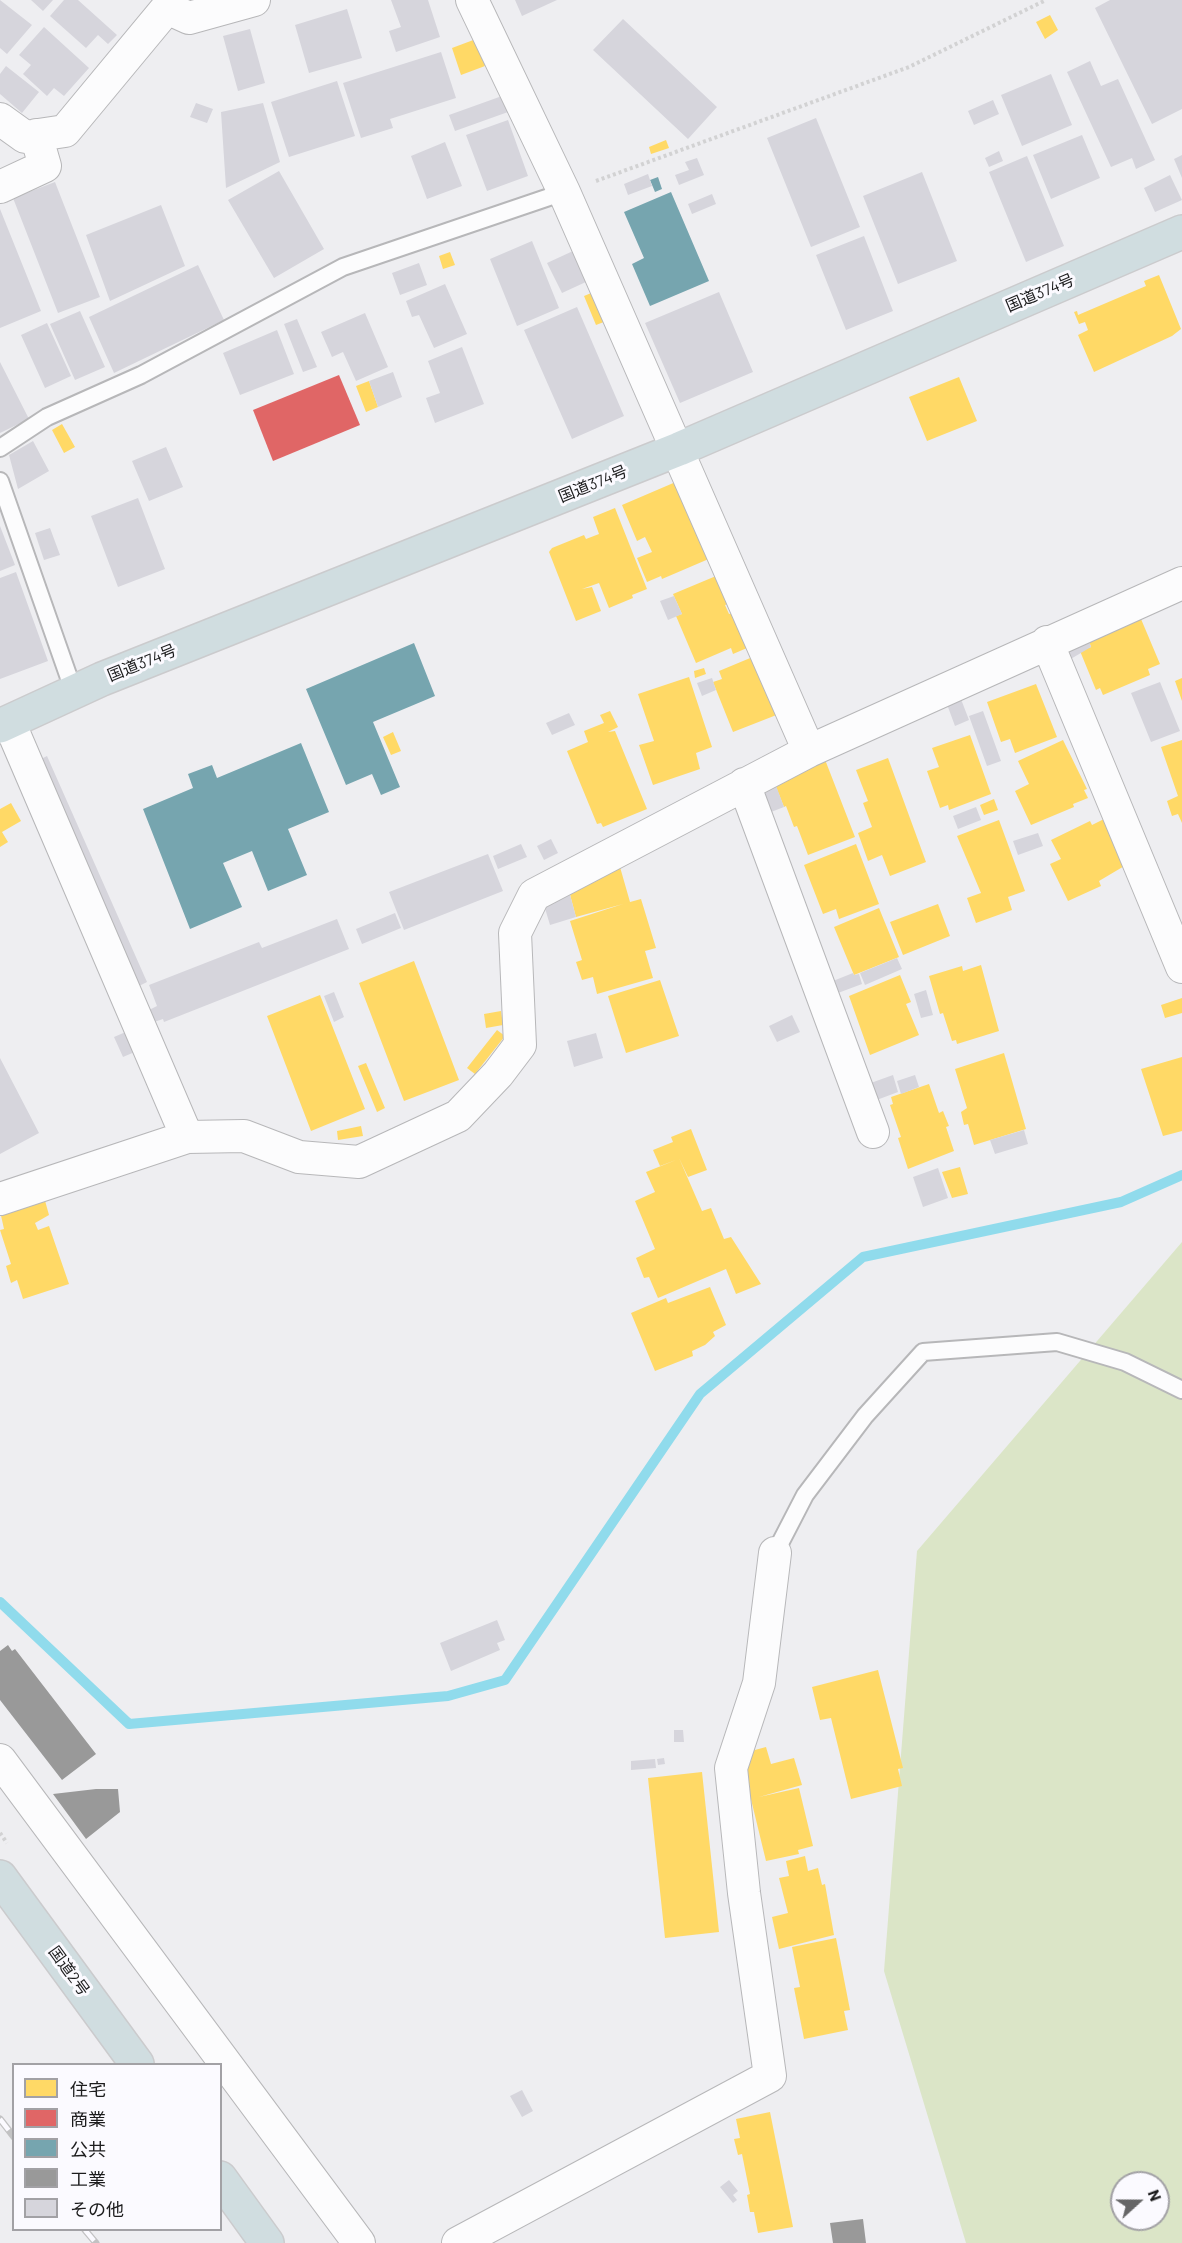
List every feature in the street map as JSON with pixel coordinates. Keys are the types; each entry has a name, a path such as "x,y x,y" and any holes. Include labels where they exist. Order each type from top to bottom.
{"highway":[{"name":"国道374号","path":"4,724 74,692 679,450 1182,232"},
{"name":"国道2号","path":"0,1877 137,2063"},
{"path":"222,2181 267,2243"}],"street":[{"path":"0,119 25,137 65,131 161,4 189,18 254,0"},
{"path":"472,0 564,192 809,751"},
{"path":"0,187 45,166 36,135"},
{"path":"0,1199 187,1137 244,1136 299,1157 359,1162 458,1116 498,1074 520,1045 515,933 534,895 809,751 1182,583"},
{"path":"1047,642 1182,967"},
{"path":"4,724 187,1137"},
{"path":"744,784 873,1132"},
{"path":"458,2243 770,2076 744,1893 731,1768 759,1683 775,1553"},
{"path":"0,1760 359,2243"}],"lane":[{"path":"0,448 47,417 141,375 344,267 564,192"},
{"path":"0,481 74,692"},
{"path":"775,1553 805,1495 864,1416 923,1352 1057,1342 1125,1362 1182,1390"}],"path":[{"path":"564,192 909,67 1046,0"}],"green space":[{"path":"1182,1242 1182,2243 966,2243 884,1971 917,1551"}],"building: 住宅":[{"path":"1050,15 1058,30 1045,39 1036,22"},
{"path":"476,39 485,66 461,75 452,48"},
{"path":"666,140 669,148 651,154 649,147"},
{"path":"450,252 455,265 443,269 439,256"},
{"path":"1159,275 1181,329 1172,336 1094,372 1078,335 1088,330 1085,322 1079,324 1074,312 1077,311 1078,315 1146,286 1144,281"},
{"path":"596,291 609,320 596,325 584,296"},
{"path":"959,377 977,421 927,441 909,397"},
{"path":"369,381 378,407 366,412 356,386"},
{"path":"62,424 75,447 64,453 52,430"},
{"path":"678,481 711,558 662,579 661,576 647,582 637,558 652,552 645,537 637,541 622,505"},
{"path":"615,508 647,589 609,608 599,583 582,589 592,587 601,611 576,621 549,552 552,548 584,535 586,539 599,534 593,517"},
{"path":"716,576 728,604 725,605 729,614 733,613 747,648 733,654 731,648 696,663 676,616 682,614 673,594"},
{"path":"1141,619 1160,664 1148,669 1150,675 1103,695 1100,688 1096,690 1080,651 1091,647 1089,641"},
{"path":"755,656 779,714 733,732 713,682 722,679 719,671"},
{"path":"704,668 706,674 695,678 694,671"},
{"path":"689,677 712,747 696,753 700,769 653,785 639,745 654,741 638,694"},
{"path":"1182,678 1182,701 1175,681"},
{"path":"1036,684 1057,737 1015,753 1010,739 1001,742 987,702"},
{"path":"610,711 618,727 608,732 615,731 647,809 603,827 601,823 597,824 567,751 588,742 584,731 604,723 600,715"},
{"path":"393,732 401,751 391,755 383,737"},
{"path":"970,735 991,794 949,810 948,805 940,808 927,771 939,767 932,748"},
{"path":"1063,740 1087,789 1084,790 1088,798 1073,804 1074,807 1031,825 1015,791 1029,784 1018,761"},
{"path":"1182,740 1182,823 1178,814 1172,816 1167,801 1178,796 1161,747"},
{"path":"824,757 855,837 808,855 797,826 794,827 772,777"},
{"path":"888,758 926,862 890,876 882,855 868,861 858,833 872,827 863,803 868,801 856,770"},
{"path":"994,799 998,810 984,815 980,805"},
{"path":"11,803 21,821 2,832 8,842 0,847 0,809"},
{"path":"1104,819 1126,865 1099,881 1101,886 1068,901 1050,864 1061,859 1051,840 1090,821 1092,825"},
{"path":"999,820 1025,891 1008,897 1012,910 976,923 967,898 981,893 957,836"},
{"path":"856,844 879,904 839,919 836,909 823,914 804,865"},
{"path":"620,867 630,902 641,899 656,948 645,951 653,978 597,994 593,977 582,980 576,962 582,960 570,921 623,904 576,917 569,891"},
{"path":"938,904 950,936 903,955 890,922"},
{"path":"879,908 899,957 854,975 834,927"},
{"path":"414,961 459,1080 404,1101 359,983"},
{"path":"981,965 999,1031 957,1044 956,1040 952,1041 943,1013 940,1014 929,976 962,966 963,971"},
{"path":"900,975 911,1002 906,1004 919,1035 870,1055 849,996"},
{"path":"660,980 679,1036 626,1053 608,996"},
{"path":"320,995 365,1109 311,1131 267,1016"},
{"path":"1182,998 1182,1013 1165,1018 1161,1005"},
{"path":"501,1011 503,1025 486,1028 484,1014"},
{"path":"497,1030 505,1036 475,1074 467,1068"},
{"path":"1004,1053 1026,1129 974,1145 968,1124 964,1125 961,1112 967,1108 955,1069"},
{"path":"1182,1057 1182,1131 1163,1136 1141,1069"},
{"path":"366,1063 385,1108 377,1112 358,1066"},
{"path":"929,1084 939,1113 943,1111 949,1126 946,1127 954,1151 908,1169 898,1138 901,1137 890,1105 893,1104 891,1097"},
{"path":"361,1126 363,1136 338,1140 337,1131"},
{"path":"691,1129 707,1170 688,1177 679,1158 702,1211 711,1208 724,1239 731,1237 761,1284 736,1294 726,1269 658,1298 649,1277 644,1278 636,1258 655,1249 635,1201 655,1192 646,1172 676,1160 660,1166 653,1150 673,1142 671,1137"},
{"path":"960,1167 968,1194 952,1198 942,1172"},
{"path":"44,1197 49,1215 35,1223 38,1230 49,1226 69,1284 23,1299 17,1280 11,1283 6,1266 11,1264 0,1230 4,1229 0,1211"},
{"path":"710,1287 726,1325 713,1332 715,1336 705,1345 692,1351 693,1356 655,1371 631,1313 666,1298 668,1303"},
{"path":"878,1670 903,1768 898,1769 902,1786 851,1799 831,1718 820,1720 812,1687"},
{"path":"766,1747 771,1764 794,1758 802,1785 759,1797 799,1788 813,1846 798,1850 799,1854 766,1861 740,1754"},
{"path":"702,1772 719,1932 665,1938 648,1778"},
{"path":"805,1856 808,1871 818,1868 822,1885 825,1884 834,1935 779,1949 772,1917 788,1913 779,1878 789,1876 786,1861"},
{"path":"836,1938 850,2010 844,2011 848,2030 804,2039 794,1988 800,1987 792,1947"},
{"path":"770,2112 793,2227 758,2233 754,2212 750,2212 747,2195 750,2194 742,2154 738,2155 734,2139 740,2138 736,2119"}],"building: 商業":[{"path":"339,375 360,425 273,461 253,410"}],"building: 公共":[{"path":"658,177 662,189 655,192 650,180"},
{"path":"671,192 709,281 650,306 632,264 644,258 624,212"},
{"path":"414,643 435,696 373,722 400,787 381,795 372,774 346,785 306,689"},
{"path":"301,743 329,812 288,829 307,875 268,891 252,851 223,863 242,907 190,929 143,809 193,788 188,774 212,765 217,778"}],"building: 工業":[{"path":"8,1645 12,1651 15,1649 96,1754 62,1780 0,1700 0,1651"},
{"path":"118,1789 120,1812 86,1839 53,1794"},
{"path":"863,2219 866,2243 833,2243 830,2223"}],"building: その他":[{"path":"0,0 32,25 7,54 0,48"},
{"path":"31,0 53,0 43,11"},
{"path":"64,0 78,0 117,35 108,44 98,35 86,48 50,16"},
{"path":"391,0 428,0 440,37 396,52 389,31 401,27"},
{"path":"515,0 557,0 522,16"},
{"path":"1110,0 1182,0 1182,109 1152,124 1095,8"},
{"path":"347,9 362,58 309,73 295,25"},
{"path":"623,19 717,107 688,139 593,50"},
{"path":"44,27 89,68 64,96 54,88 47,96 23,74 31,65 19,55"},
{"path":"250,29 265,83 238,91 223,36"},
{"path":"441,52 456,98 390,119 393,128 361,138 343,83"},
{"path":"1090,61 1101,86 1118,79 1155,160 1136,169 1132,158 1111,167 1067,72"},
{"path":"6,66 39,92 22,113 0,94 0,74"},
{"path":"1051,74 1072,125 1022,146 1001,95"},
{"path":"337,81 355,136 289,157 271,102"},
{"path":"502,96 508,112 455,131 449,115"},
{"path":"993,100 999,114 974,125 968,111"},
{"path":"196,103 213,109 207,123 190,117"},
{"path":"263,103 280,162 226,188 221,112"},
{"path":"816,118 860,227 811,247 767,138"},
{"path":"508,120 528,176 487,191 466,135"},
{"path":"1082,135 1100,178 1051,199 1033,155"},
{"path":"445,142 462,186 427,199 411,156"},
{"path":"999,151 1003,161 989,167 985,158"},
{"path":"1182,155 1182,178 1174,159"},
{"path":"1027,156 1064,246 1026,262 989,172"},
{"path":"697,158 704,175 679,185 675,175 689,170 685,162"},
{"path":"279,171 324,249 274,278 228,200"},
{"path":"922,172 957,261 898,284 863,196"},
{"path":"648,174 652,186 628,195 624,184"},
{"path":"1170,175 1182,200 1155,212 1144,188"},
{"path":"55,182 100,297 58,313 13,198"},
{"path":"712,194 716,204 692,214 688,204"},
{"path":"161,205 185,266 110,301 86,235"},
{"path":"0,209 41,311 0,328"},
{"path":"864,236 893,311 846,330 816,255"},
{"path":"532,241 559,308 517,326 490,259"},
{"path":"573,251 588,281 562,293 547,263"},
{"path":"419,263 427,285 400,295 392,273"},
{"path":"198,265 224,320 114,373 89,317"},
{"path":"445,284 467,334 434,348 419,315 412,317 406,301"},
{"path":"719,292 753,372 680,403 645,323"},
{"path":"577,307 624,416 572,439 524,330"},
{"path":"80,311 105,367 75,380 50,324"},
{"path":"365,313 388,367 356,381 343,352 332,357 321,332"},
{"path":"297,319 317,367 303,372 284,324"},
{"path":"47,323 71,376 45,388 21,335"},
{"path":"277,330 294,374 240,395 223,353"},
{"path":"462,347 484,404 435,423 426,398 440,393 428,361"},
{"path":"0,362 29,419 0,433"},
{"path":"393,372 402,397 378,407 369,381"},
{"path":"33,441 49,471 18,489 9,455"},
{"path":"166,447 183,487 149,501 132,461"},
{"path":"138,498 165,569 118,587 91,516"},
{"path":"0,526 15,565 0,571"},
{"path":"50,528 60,555 44,560 35,533"},
{"path":"16,572 48,661 0,679 0,578"},
{"path":"674,596 682,614 668,620 660,601"},
{"path":"1089,641 1091,647 1069,660 1065,650"},
{"path":"712,678 716,690 702,696 697,683"},
{"path":"1160,682 1180,731 1151,742 1131,693"},
{"path":"959,694 969,720 955,726 945,699"},
{"path":"983,711 1001,761 987,766 969,716"},
{"path":"569,713 575,725 552,735 546,723"},
{"path":"47,756 147,982 135,988 35,762"},
{"path":"775,783 784,807 771,812 762,788"},
{"path":"976,807 981,820 958,829 953,816"},
{"path":"1038,833 1043,846 1018,855 1013,841"},
{"path":"551,839 558,853 544,860 537,846"},
{"path":"521,844 527,857 498,869 493,856"},
{"path":"488,854 503,891 404,930 389,892"},
{"path":"569,891 576,917 550,925 544,905"},
{"path":"395,913 401,928 362,944 356,929"},
{"path":"337,919 349,949 164,1022 163,1019 154,1022 149,1010 157,1006 149,985 259,942 262,948"},
{"path":"897,958 902,969 865,985 860,973"},
{"path":"853,973 854,975 859,974 862,984 838,993 833,981"},
{"path":"926,990 933,1015 921,1018 914,994"},
{"path":"334,992 344,1017 334,1022 324,996"},
{"path":"792,1015 800,1032 777,1042 769,1026"},
{"path":"128,1031 137,1051 123,1057 114,1037"},
{"path":"596,1033 603,1058 574,1067 567,1041"},
{"path":"0,1058 39,1133 0,1154"},
{"path":"893,1075 898,1092 874,1101 868,1084"},
{"path":"915,1075 919,1087 901,1094 897,1081"},
{"path":"1024,1130 1028,1144 995,1154 990,1140"},
{"path":"938,1168 948,1198 923,1207 913,1177"},
{"path":"497,1620 505,1640 497,1643 500,1650 451,1671 440,1643"},
{"path":"674,1730 683,1730 684,1742 674,1742"},
{"path":"664,1758 665,1764 658,1765 657,1759"},
{"path":"655,1759 656,1768 631,1770 631,1761"},
{"path":"522,2090 533,2111 522,2117 510,2096"},
{"path":"729,2180 738,2191 733,2195 737,2200 733,2203 720,2187"}],"waterway":[{"path":"0,1602 129,1724 448,1696 505,1680 700,1394 863,1257 1121,1202 1182,1175"}],"railway":[{"path":"0,2119 12,2134"},
{"path":"86,2231 96,2243"}]}
